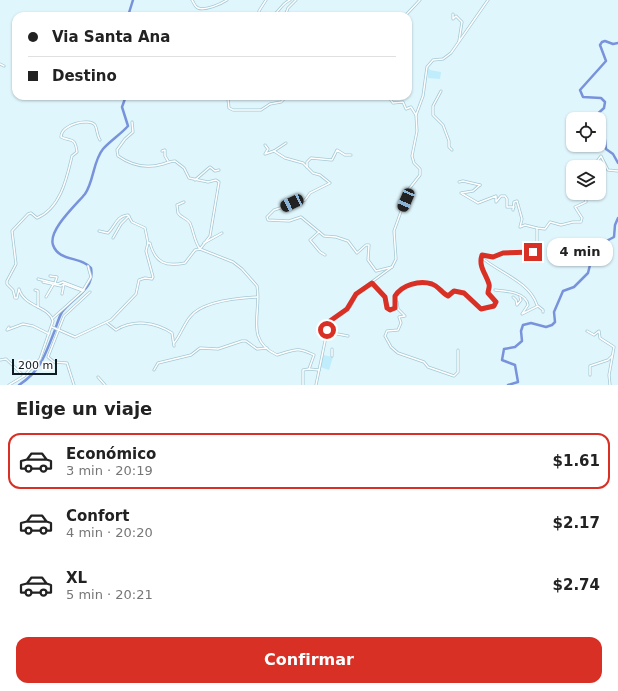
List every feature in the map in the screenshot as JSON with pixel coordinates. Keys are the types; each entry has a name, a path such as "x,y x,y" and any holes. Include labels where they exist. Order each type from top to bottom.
{"street":[{"path":"192,0 196,6 200,8 227,0"},
{"path":"259,12 266,0"},
{"path":"278,12 282,4 290,0"},
{"path":"287,12 288,8 296,0"},
{"path":"409,12 420,0"},
{"path":"320,385 316,385 330,321 347,309 356,294 392,267 396,257 394,231 409,189 420,175 420,169 414,163 412,156 417,131 416,115 423,96 427,67 433,60 447,57 488,0"},
{"path":"453,14 452,18 456,16 462,22 458,43"},
{"path":"0,64 4,66"},
{"path":"441,91 432,106 433,115 443,125 449,141 449,147 452,150"},
{"path":"228,100 229,108 233,110 258,111 270,104 281,102 283,100"},
{"path":"391,100 393,103 403,102 406,109 411,107 416,115"},
{"path":"132,122 133,132 118,147 118,156 136,165 160,165 175,161 183,166 188,177 208,182 216,180 219,183 210,236 202,244 200,249"},
{"path":"53,318 22,297 19,289 17,298 15,298 13,290 8,284 7,280 16,264 12,232 28,214 31,213 37,218 42,216 52,207 65,186 72,156 76,152 75,143 72,140 61,137 64,128 72,123 92,123 96,126 100,140"},
{"path":"265,145 268,149 265,154 274,151 286,143"},
{"path":"162,151 165,150 165,158 170,162"},
{"path":"307,167 307,162 311,158 332,160 337,150 345,155 351,156"},
{"path":"274,151 284,158 303,163 313,173 320,175 330,184 310,193 305,200 274,210 267,219 270,221 289,221 301,216 324,236 336,237 348,241 357,253 366,245 369,245 368,260 376,271 392,267"},
{"path":"606,166 608,170 618,171"},
{"path":"196,180 210,167 216,171 220,170"},
{"path":"459,182 463,181 480,185 473,191 461,194 476,203 496,196 496,202 501,196 505,196 507,199 507,207 514,207"},
{"path":"513,210 514,202 517,201 522,219 519,226 525,224 536,228 547,228 550,222 561,225 582,221 582,218 574,207 586,202 586,200"},
{"path":"184,202 177,205 178,213 190,222 195,234 195,243 200,249 237,265 257,286 258,297 255,317 260,342 277,355 287,350 298,348 306,350 314,355 309,369"},
{"path":"99,231 108,233 122,216 129,216"},
{"path":"113,238 120,224 129,216"},
{"path":"53,327 75,337 87,330 107,323 136,294 139,280 145,278 152,279 154,277 146,251 148,243 145,228 132,222 129,216"},
{"path":"481,257 482,255 493,257 503,253 533,252 537,245 536,228"},
{"path":"319,232 310,240 320,252 325,255"},
{"path":"202,244 222,233"},
{"path":"148,243 150,243 153,253 157,259 163,263 173,265 185,263 195,250 200,249"},
{"path":"372,283 385,297 387,308 394,309 395,296 402,288 420,283 432,284 448,296 454,291 460,291 481,309 496,306 496,302 488,293 490,285 481,268 481,257"},
{"path":"481,257 492,267 505,273 530,292 543,312"},
{"path":"8,385 24,376 40,359 53,327 53,318 84,290 91,277 88,266"},
{"path":"46,298 57,277 50,276"},
{"path":"38,279 61,286 64,284 84,290"},
{"path":"43,282 60,284 63,282 84,290"},
{"path":"62,294 64,284"},
{"path":"35,290 38,291 38,307"},
{"path":"495,290 514,292 520,297 525,298 528,302 522,314 538,306"},
{"path":"74,385 67,363 54,362 48,358 65,315 90,292"},
{"path":"174,343 191,315 210,304 258,297"},
{"path":"513,297 516,300 517,305 521,300 520,297"},
{"path":"395,303 397,302 398,309 405,316 399,317 401,323 398,330 387,331 385,336 391,347 398,353 424,362 428,367 454,376 458,372 458,350"},
{"path":"107,323 116,330 129,324 148,322 156,324 172,333 174,346"},
{"path":"9,327 7,330 23,324 33,326 49,334"},
{"path":"587,331 594,335 599,331 601,339 614,347 609,375 610,385"},
{"path":"327,332 348,336"},
{"path":"154,370 158,363 191,355 200,348 218,349 246,341 257,349 267,348"},
{"path":"332,349 332,356"},
{"path":"590,375 590,366 608,360 612,356"},
{"path":"0,360 4,358 24,376"},
{"path":"304,385 303,370 319,370"},
{"path":"98,377 105,385"}],"shaded area":[{"path":"428,67 430,70 441,72 440,79 428,78"},
{"path":"323,355 333,357 329,370 320,367"}],"waterway":[{"path":"129,12 133,0"},
{"path":"600,112 604,108 605,102 601,98 583,97 580,90 606,61 600,45 602,42 605,41 613,44 618,43"},
{"path":"19,385 33,373 42,361 62,312 82,293 90,282 91,268 87,264 60,254 53,245 53,239 59,225 88,189 97,159 103,149 128,126 122,107 125,100"},
{"path":"606,149 613,154 618,163"},
{"path":"508,385 518,382 515,365 502,360 504,349 515,347 522,341 521,331 523,325 531,323 546,327 555,322 554,312 563,291 574,287 588,273 593,253 597,246 614,237 615,225 618,218"}],"route":[{"path":"327,330 330,321 350,307 356,294 372,283 385,297 387,301 387,308 390,310 395,308 395,296 402,288 420,283 432,284 448,296 454,291 460,291 474,301 476,306 481,309 496,306 496,302 488,293 490,285 481,268 482,255 493,257 505,252 512,254 520,252 533,252"}]}
